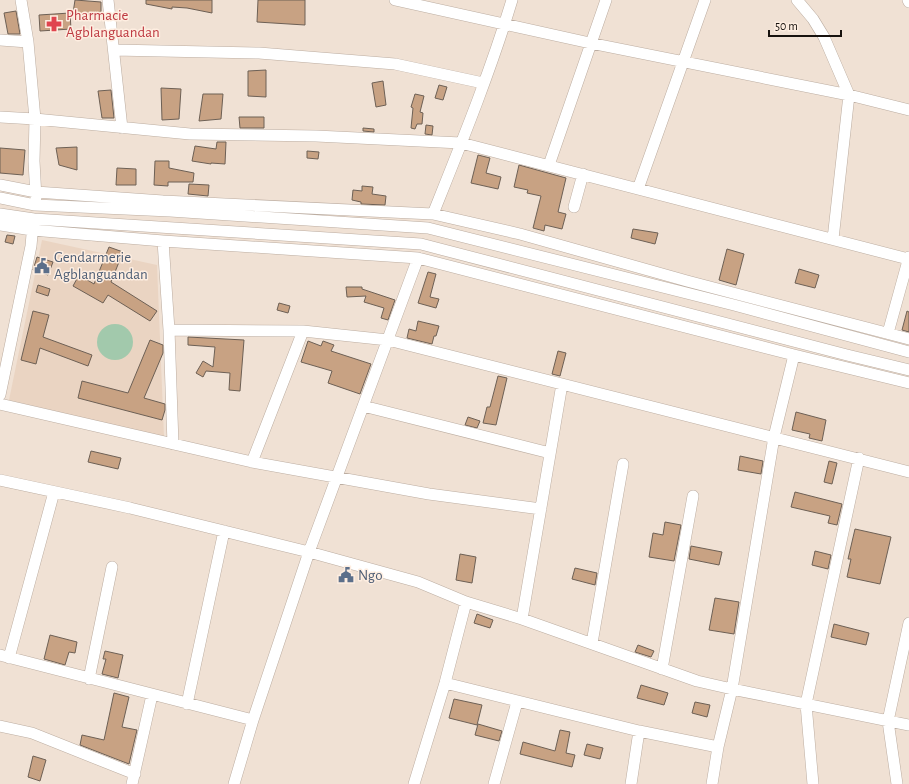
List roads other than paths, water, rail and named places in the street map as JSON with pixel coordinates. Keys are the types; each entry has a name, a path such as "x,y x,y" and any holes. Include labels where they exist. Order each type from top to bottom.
{"street":[{"path":"0,395 3,367 31,246 36,192 34,162 35,119 28,42 21,0"},
{"path":"108,0 122,128"},
{"path":"395,0 590,44 849,95 909,110"},
{"path":"433,214 505,24 512,0"},
{"path":"549,165 606,0"},
{"path":"638,189 705,0"},
{"path":"797,0 813,19 824,37 849,95 833,240"},
{"path":"0,40 28,42"},
{"path":"114,50 259,53 395,64 483,83"},
{"path":"0,117 190,134 316,136 461,143 833,240 909,258 888,333"},
{"path":"574,207 583,174"},
{"path":"0,185 36,192 176,202 433,214 520,234 679,279 909,339"},
{"path":"0,198 35,205 170,211 428,228 734,305 909,352"},
{"path":"0,214 33,224 163,240 418,258 794,355 909,383"},
{"path":"0,225 33,224 421,244 909,370"},
{"path":"516,249 520,234"},
{"path":"163,240 174,444"},
{"path":"234,784 253,720 309,552 418,258"},
{"path":"169,330 303,331 388,340 859,458 909,472"},
{"path":"252,462 303,331"},
{"path":"712,784 718,747 732,690 774,437 794,355"},
{"path":"522,619 562,384"},
{"path":"0,404 252,462 429,494 541,510"},
{"path":"363,406 550,453"},
{"path":"812,784 806,704 859,458"},
{"path":"592,644 623,464"},
{"path":"0,480 130,508 309,552 418,582 466,602 522,619 697,681 732,690 909,725"},
{"path":"54,492 5,657 253,720"},
{"path":"662,669 693,496"},
{"path":"187,704 224,531"},
{"path":"89,679 112,567"},
{"path":"414,784 466,602"},
{"path":"897,784 888,721 909,623"},
{"path":"444,683 639,731 718,747"},
{"path":"0,726 32,733 133,779 152,695"},
{"path":"494,784 517,702"},
{"path":"631,784 639,731"}],"place":[{"name":"Pharmacie Agblanguandan","path":"54,24"},
{"name":"Gendarmerie Agblanguandan","path":"42,266"},
{"name":"Ngo","path":"346,575"}]}
